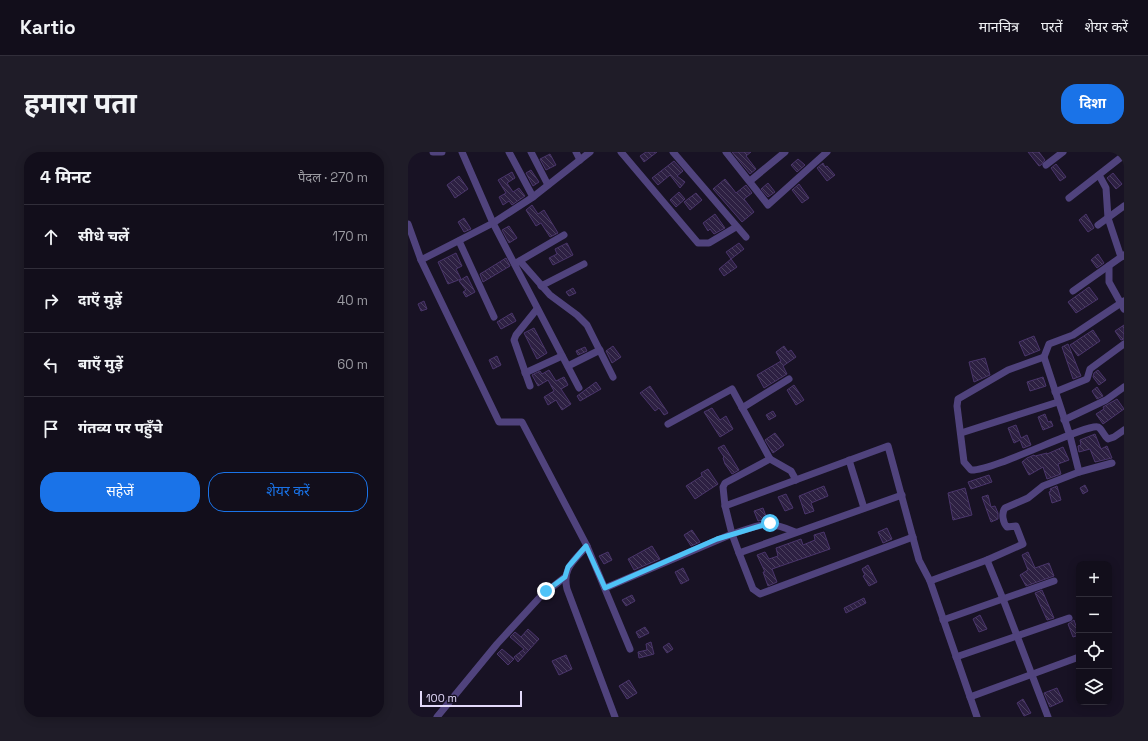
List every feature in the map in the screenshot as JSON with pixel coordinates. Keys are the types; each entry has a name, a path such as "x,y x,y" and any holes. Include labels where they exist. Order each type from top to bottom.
{"street":[{"path":"433,152 442,152"},
{"path":"462,152 493,223 517,263 537,309 579,388"},
{"path":"509,152 533,197"},
{"path":"531,152 548,185"},
{"path":"576,152 580,160"},
{"path":"421,260 493,223 533,197 590,152"},
{"path":"621,152 698,243 709,243 736,227"},
{"path":"673,152 746,237"},
{"path":"726,152 768,204 827,152"},
{"path":"750,181 785,152"},
{"path":"1046,165 1063,152"},
{"path":"1068,198 1124,154"},
{"path":"1073,291 1123,256 1108,218 1107,193 1099,175"},
{"path":"1098,225 1124,206"},
{"path":"408,224 421,260 500,422 522,422 586,546 630,649"},
{"path":"517,263 564,235"},
{"path":"459,241 494,317"},
{"path":"517,263 550,296 582,320 614,377"},
{"path":"541,286 584,264"},
{"path":"1079,472 1070,436 1044,357 1049,344 1073,336 1123,305 1109,282 1109,266"},
{"path":"530,386 514,340 516,335 537,309"},
{"path":"1055,392 1087,379 1090,369 1124,344"},
{"path":"568,366 600,350"},
{"path":"525,373 562,356"},
{"path":"1044,357 1008,370 958,399 956,406 964,462 970,470 995,464 1097,427 1108,439 1124,430"},
{"path":"742,408 789,379"},
{"path":"1064,420 1106,400 1124,387"},
{"path":"668,424 732,389 770,459 791,471 796,480"},
{"path":"961,433 1058,402"},
{"path":"725,506 888,446 919,560 930,581 977,717"},
{"path":"770,459 724,485 725,506 732,534 753,589 760,594 913,537"},
{"path":"849,460 864,508"},
{"path":"930,581 987,560 1023,544 1016,526 1006,526 1003,509 1028,498 1043,486 1079,472 1112,463"},
{"path":"739,553 902,495"},
{"path":"605,588 732,534 770,523 780,525 795,532"},
{"path":"586,546 568,567 565,577 567,589 615,717"},
{"path":"987,560 1048,717"},
{"path":"437,717 498,644 540,597 565,577"},
{"path":"943,620 1054,581"},
{"path":"956,657 1069,618"},
{"path":"970,696 1076,658"}],"building":[{"path":"646,152 657,152 644,162 640,156"},
{"path":"732,152 751,152 746,156 756,169 750,174"},
{"path":"1028,152 1039,152 1045,160 1039,166"},
{"path":"550,154 556,165 546,170 540,159"},
{"path":"798,159 805,165 797,172 791,165"},
{"path":"674,161 683,171 677,176 685,182 680,188 670,175 658,185 652,178"},
{"path":"823,163 825,167 827,166 835,175 827,181 817,168"},
{"path":"1056,164 1066,177 1060,181 1051,168"},
{"path":"531,170 539,182 533,186 526,173"},
{"path":"512,172 515,178 507,183 513,192 519,188 525,196 512,205 509,201 503,205 499,197 506,193 498,180"},
{"path":"1113,173 1122,184 1116,189 1107,178"},
{"path":"459,176 468,189 455,198 447,185"},
{"path":"725,179 736,193 746,185 752,193 744,199 754,212 742,222 713,189"},
{"path":"768,183 775,192 768,197 761,189"},
{"path":"799,184 809,198 802,203 792,190"},
{"path":"679,192 685,199 676,207 670,200"},
{"path":"696,193 702,200 690,210 684,202"},
{"path":"532,205 538,214 544,210 558,233 550,237 541,223 536,226 526,210"},
{"path":"715,214 725,228 714,234 710,229 708,231 703,223"},
{"path":"1086,214 1094,228 1088,232 1079,220"},
{"path":"464,218 471,229 464,232 458,222"},
{"path":"509,226 517,238 509,243 502,230"},
{"path":"567,243 573,255 553,265 549,258 557,254 555,249"},
{"path":"739,243 744,249 731,259 726,252"},
{"path":"456,253 462,266 456,269 461,279 448,284 438,262"},
{"path":"1098,254 1104,263 1097,268 1091,260"},
{"path":"506,258 510,266 483,282 480,274"},
{"path":"731,259 737,267 724,276 719,269"},
{"path":"467,276 475,292 466,297 463,292 466,290 459,281"},
{"path":"1089,287 1098,299 1076,313 1068,302"},
{"path":"573,288 576,293 569,296 566,292"},
{"path":"424,301 427,309 421,311 418,304"},
{"path":"512,313 516,321 501,329 497,322"},
{"path":"1124,325 1124,339 1121,340 1115,331"},
{"path":"534,328 547,353 537,359 524,333"},
{"path":"1093,330 1100,341 1078,356 1070,345"},
{"path":"1034,336 1040,350 1025,356 1019,342"},
{"path":"1068,344 1081,376 1073,379 1062,347"},
{"path":"613,346 621,357 612,363 606,351"},
{"path":"784,346 788,352 791,350 796,357 783,366 787,374 764,388 757,375 781,361 776,352"},
{"path":"585,347 587,351 578,355 576,351"},
{"path":"497,356 501,365 493,369 489,360"},
{"path":"985,358 990,375 974,382 969,362"},
{"path":"549,370 556,381 564,377 568,385 561,389 571,404 562,410 556,400 548,405 544,397 554,391 548,380 538,386 532,375 540,371 542,374"},
{"path":"1098,370 1106,380 1099,385 1093,377 1094,373"},
{"path":"1043,377 1046,386 1030,391 1027,382"},
{"path":"596,382 601,389 580,401 577,396"},
{"path":"794,385 804,400 796,405 787,390"},
{"path":"650,386 668,413 664,415 659,408 655,411 640,393"},
{"path":"1097,387 1103,396 1097,399 1092,391"},
{"path":"1117,399 1124,409 1103,424 1096,414 1104,409 1103,407"},
{"path":"712,408 720,420 726,416 733,429 720,437 704,412"},
{"path":"773,411 776,416 769,420 766,415"},
{"path":"1045,414 1048,422 1051,421 1053,426 1043,430 1038,417"},
{"path":"1016,425 1021,438 1027,435 1031,445 1023,448 1020,440 1014,443 1008,428"},
{"path":"775,433 784,445 773,453 765,440"},
{"path":"1095,434 1101,449 1107,446 1112,458 1095,462 1090,449 1079,452 1078,446 1081,445 1080,440"},
{"path":"724,445 739,470 732,474 725,464 724,457 718,448"},
{"path":"1063,447 1069,460 1058,464 1061,474 1047,479 1043,467 1029,475 1022,462 1034,455 1047,454"},
{"path":"708,469 718,484 695,499 686,486 702,476 701,473"},
{"path":"989,475 992,482 971,489 968,482"},
{"path":"1085,485 1088,491 1083,494 1080,488"},
{"path":"824,486 828,496 811,503 814,511 805,514 799,496"},
{"path":"1057,486 1061,500 1052,503 1049,492 1051,491 1050,489"},
{"path":"965,488 972,515 953,520 948,493"},
{"path":"786,494 793,508 785,511 778,497"},
{"path":"988,495 991,507 995,506 998,513 998,519 991,522 982,497"},
{"path":"763,508 767,519 758,521 754,511"},
{"path":"887,528 892,539 883,543 878,532"},
{"path":"692,530 700,542 691,546 684,535"},
{"path":"824,532 830,549 772,569 777,582 768,586 763,572 765,572 757,555 765,552 769,559 778,556 776,548 801,539 803,545 815,540 814,535"},
{"path":"652,546 660,559 634,570 628,559"},
{"path":"608,552 612,560 604,564 599,556"},
{"path":"1028,552 1035,568 1049,563 1054,576 1026,586 1020,575 1028,570 1022,555"},
{"path":"868,565 877,582 869,586 863,576 865,575 862,569"},
{"path":"683,568 689,580 681,584 675,572"},
{"path":"1042,590 1054,618 1047,620 1035,593"},
{"path":"632,595 635,601 626,606 622,600"},
{"path":"864,598 866,603 846,613 844,608"},
{"path":"980,615 987,629 979,632 973,619"},
{"path":"1074,620 1076,626 1076,636 1073,637 1068,624"},
{"path":"645,627 649,633 639,638 636,632"},
{"path":"528,629 539,639 518,662 514,657 524,649 510,637 515,632 521,637"},
{"path":"651,642 654,654 639,658 638,652 647,650 646,644"},
{"path":"669,643 673,649 667,653 663,647"},
{"path":"502,649 514,659 508,665 497,654"},
{"path":"566,655 572,669 559,675 552,661"},
{"path":"629,680 637,693 627,699 619,686"},
{"path":"1057,688 1063,701 1050,707 1044,693"},
{"path":"1023,699 1031,713 1024,716 1017,703"}],"route":[{"path":"546,591 565,577 565,572 568,567 586,546 605,588 717,539 770,523"}]}
